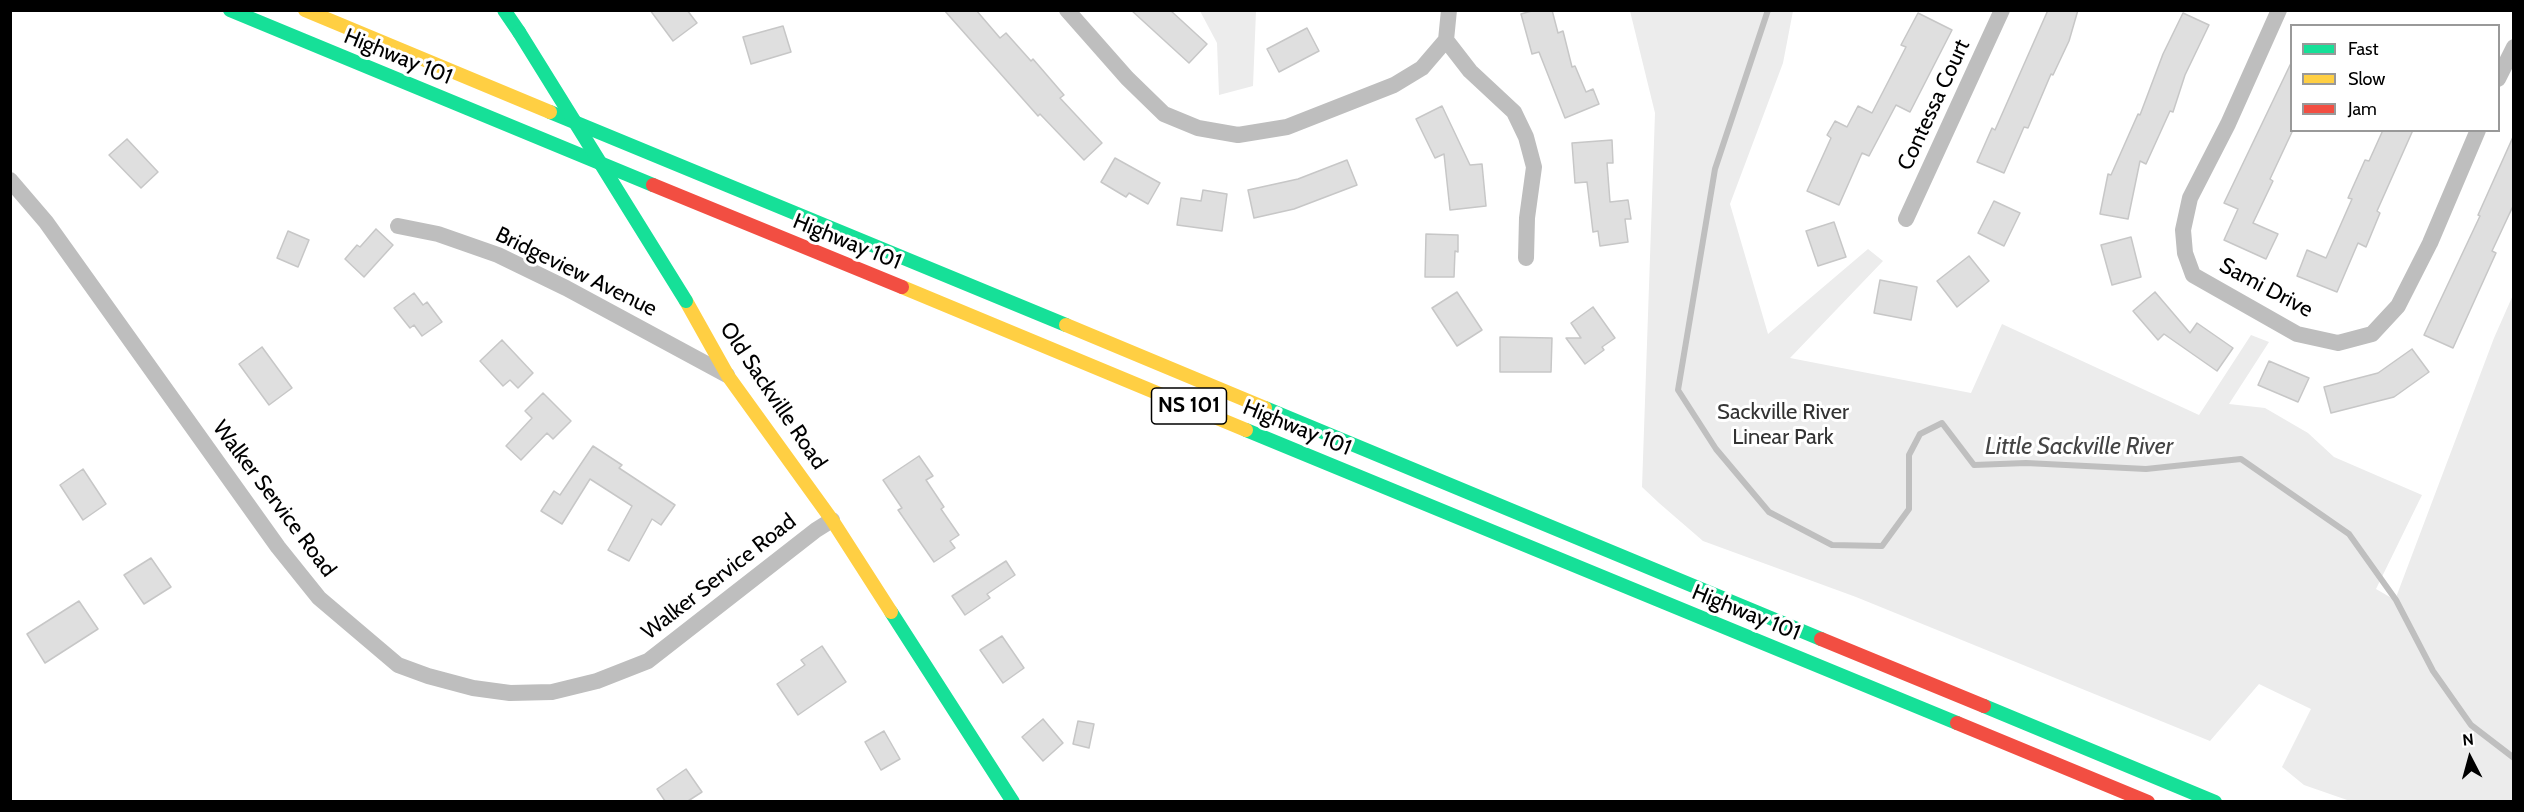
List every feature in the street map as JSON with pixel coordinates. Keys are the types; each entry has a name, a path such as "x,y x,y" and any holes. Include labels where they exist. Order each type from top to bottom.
{"main road":[{"name":"Highway 101","path":"230,10 2148,801"},
{"name":"Highway 101","path":"305,10 2215,801"},
{"name":"Old Sackville Road","path":"504,10 686,301 728,376 832,520 1013,801"}],"street":[{"path":"1067,10 1127,78 1164,114 1198,128 1238,135 1287,127 1394,84 1422,68 1446,40 1449,10"},
{"name":"Contessa Court","path":"1906,219 2002,10"},
{"name":"Sami Drive","path":"2279,10 2228,124 2190,198 2183,230 2185,253 2193,275 2297,334 2338,343 2372,334 2398,306 2430,243 2477,132"},
{"path":"1446,40 1470,71 1514,112 1526,137 1534,167 1527,218 1526,258"},
{"path":"2500,77 2514,47"},
{"name":"Walker Service Road","path":"10,180 46,222 278,547 319,598 398,665 473,688 510,693 552,692 597,681 648,661 832,520"},
{"name":"Bridgeview Avenue","path":"398,226 438,234 498,255 567,288 728,376"}],"green space":[{"path":"1200,11 1256,11 1253,86 1219,95 1217,43"},
{"name":"Sackville River Linear Park","path":"1630,11 1793,11 1783,63 1730,204 1768,334 1868,249 1883,261 1790,358 1971,393 2002,324 2199,415 2251,335 2269,342 2229,404 2265,408 2308,433 2334,457 2422,495 2376,589 2395,600 2494,338 2513,295 2513,801 2350,801 2304,785 2282,767 2311,709 2259,684 2210,741 1856,597 1703,541 1659,503 1642,487 1655,113"}],"building":[{"path":"650,10 687,10 697,23 673,41"},
{"path":"944,10 976,10 1000,38 1006,33 1031,61 1033,59 1064,95 1060,98 1102,143 1084,160 1040,114 1038,116"},
{"path":"1131,10 1170,10 1207,44 1189,63"},
{"path":"1535,10 1552,10 1558,33 1563,31 1572,67 1575,66 1586,92 1593,89 1599,104 1565,118 1539,52 1532,54 1521,14"},
{"path":"2048,10 2078,10 2069,41 2053,75 2051,74 2028,128 2024,127 2004,173 1977,162 1992,128 1995,130"},
{"path":"1918,13 1952,30 1910,112 1896,105 1869,156 1862,153 1839,205 1807,191 1831,138 1827,135 1835,121 1847,127 1858,106 1872,113 1906,47 1901,45"},
{"path":"2183,13 2209,25 2185,75 2173,112 2170,111 2146,164 2140,161 2128,219 2100,214 2108,174 2111,175 2138,114 2140,115 2163,54"},
{"path":"783,26 791,52 751,64 743,37"},
{"path":"1307,28 1319,51 1279,72 1267,49"},
{"path":"2290,65 2290,132 2292,132 2270,179 2273,181 2253,223 2278,234 2266,259 2224,240 2238,209 2224,203"},
{"path":"1442,106 1470,165 1482,164 1486,206 1450,210 1444,154 1435,158 1416,119"},
{"path":"2382,132 2412,132 2377,211 2380,213 2366,247 2358,243 2337,292 2297,276 2307,250 2326,258 2352,199 2348,198 2365,160 2369,161"},
{"path":"2513,137 2514,204 2492,251 2496,253 2453,348 2424,335 2480,216 2478,215"},
{"path":"127,139 158,172 141,188 109,155"},
{"path":"1612,140 1613,163 1607,163 1610,202 1628,200 1631,219 1625,219 1628,242 1600,246 1598,231 1593,232 1587,182 1575,183 1572,143"},
{"path":"1115,158 1160,183 1148,204 1129,193 1126,197 1101,182"},
{"path":"1347,160 1357,185 1294,209 1254,218 1248,190 1298,179"},
{"path":"1203,190 1227,194 1222,231 1177,225 1181,198 1201,201"},
{"path":"1994,201 2020,213 2004,246 1978,233"},
{"path":"1834,222 1846,257 1818,266 1806,231"},
{"path":"376,229 393,245 364,277 345,259 357,245 360,247"},
{"path":"288,231 309,240 298,267 277,258"},
{"path":"1426,234 1458,235 1454,277 1425,277"},
{"path":"2131,237 2141,277 2112,285 2101,245"},
{"path":"1969,256 1989,281 1957,307 1937,281"},
{"path":"1880,280 1917,287 1911,320 1874,313"},
{"path":"1457,292 1482,330 1457,346 1432,308"},
{"path":"2155,292 2190,333 2197,323 2233,348 2217,371 2164,334 2158,340 2133,311"},
{"path":"414,293 423,305 427,302 442,322 422,336 414,325 410,328 394,308"},
{"path":"1593,307 1615,338 1602,347 1604,350 1585,364 1566,338 1581,338 1571,323"},
{"path":"1500,337 1552,338 1551,372 1500,372"},
{"path":"502,340 533,373 518,388 510,380 503,386 480,361"},
{"path":"262,347 292,388 269,405 239,364"},
{"path":"2412,349 2429,372 2394,397 2331,413 2324,387 2378,373"},
{"path":"2269,361 2309,378 2298,402 2258,385"},
{"path":"543,393 571,421 553,439 547,433 521,460 506,446 532,418 525,411"},
{"path":"593,446 622,465 619,468 675,505 661,525 652,519 629,561 608,550 632,506 590,479 562,524 541,511 554,491 560,495"},
{"path":"919,456 933,476 926,480 944,507 941,509 959,535 950,541 955,548 934,562 898,510 902,508 883,480"},
{"path":"83,469 106,504 83,520 60,485"},
{"path":"151,558 171,587 144,604 124,575"},
{"path":"1006,561 1015,575 987,594 990,598 965,615 952,596"},
{"path":"79,601 98,629 45,663 27,634"},
{"path":"1002,636 1024,668 1003,683 980,650"},
{"path":"822,646 846,682 798,715 777,684 805,665 801,660"},
{"path":"1043,719 1063,743 1043,761 1022,737"},
{"path":"1078,721 1094,724 1089,748 1073,744"},
{"path":"884,731 900,759 881,770 865,742"},
{"path":"686,769 702,792 688,801 665,801 657,789"}],"waterway":[{"name":"Little Sackville River","path":"1768,10 1715,169 1678,390 1716,449 1769,512 1832,545 1882,546 1909,509 1909,455 1920,434 1942,423 1974,465 2026,463 2146,469 2241,459 2349,534 2396,600 2433,671 2471,725 2514,758"}],"traffic: fast":[{"path":"230,10 653,185"},
{"path":"504,10 519,32"},
{"path":"519,32 686,301"},
{"path":"550,112 1066,325"},
{"path":"1265,408 1821,639"},
{"path":"1246,430 1957,723"},
{"path":"891,612 1013,802"},
{"path":"1984,706 2215,802"}],"traffic: slow":[{"path":"305,10 550,112"},
{"path":"902,287 1246,430"},
{"path":"686,301 728,376 832,520 891,612"},
{"path":"1066,325 1265,408"}],"traffic: jam":[{"path":"653,185 902,287"},
{"path":"1821,639 1984,706"},
{"path":"1957,723 2148,802"}]}
